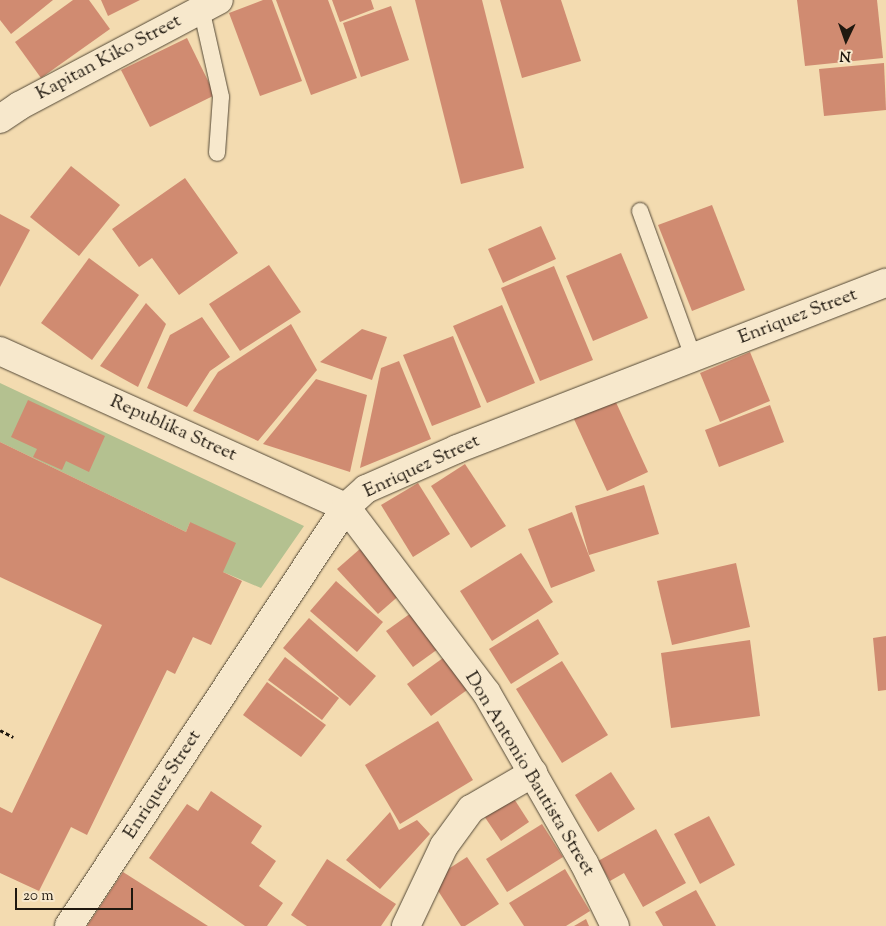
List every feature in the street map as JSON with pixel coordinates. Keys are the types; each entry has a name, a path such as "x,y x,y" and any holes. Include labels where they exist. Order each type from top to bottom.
{"street":[{"name":"Kapitan Kiko Street","path":"0,119 19,106 210,4"},
{"name":"Enriquez Street","path":"69,926 346,507 366,489 457,449 886,283"},
{"name":"Republika Street","path":"0,351 346,507"},
{"name":"Don Antonio Bautista Street","path":"346,507 486,692 584,863 615,926"},
{"path":"406,926 444,846 471,809 533,773"}],"lane":[{"path":"210,4 221,97 218,153"},
{"path":"640,212 693,357"}],"path":[{"path":"0,730 13,737"}],"green space":[{"path":"0,383 304,526 261,588 223,572 190,522 186,532 0,442"}],"building":[{"path":"0,0 53,0 11,34 0,20"},
{"path":"73,0 89,0 110,29 41,78 15,42"},
{"path":"101,0 140,0 108,16"},
{"path":"263,0 272,0 302,81 260,96 229,13"},
{"path":"276,0 328,0 357,78 311,95"},
{"path":"332,0 371,0 374,9 340,22"},
{"path":"415,0 482,0 524,168 461,184"},
{"path":"500,0 561,0 581,61 522,78"},
{"path":"797,0 877,0 883,58 805,66"},
{"path":"391,6 409,60 361,77 343,23"},
{"path":"187,38 215,95 150,127 121,70"},
{"path":"884,63 886,110 824,116 819,69"},
{"path":"71,166 120,205 79,256 30,217"},
{"path":"185,178 238,253 179,295 152,258 139,267 112,229"},
{"path":"712,205 745,290 692,311 658,225"},
{"path":"0,214 30,230 0,287"},
{"path":"541,226 556,259 503,283 488,249"},
{"path":"621,253 648,318 593,341 566,276"},
{"path":"89,258 139,295 92,360 41,323"},
{"path":"269,265 301,312 240,351 209,304"},
{"path":"554,266 593,360 540,381 501,288"},
{"path":"146,303 166,324 138,387 100,366"},
{"path":"502,305 535,383 487,403 453,326"},
{"path":"202,317 230,357 210,371 187,407 147,388 170,335"},
{"path":"291,324 317,370 258,441 193,411 218,372"},
{"path":"362,329 387,337 372,380 320,362"},
{"path":"453,336 481,407 432,426 403,355"},
{"path":"750,352 770,401 720,422 700,373"},
{"path":"399,361 431,439 360,468 381,368"},
{"path":"316,379 367,395 350,472 263,444"},
{"path":"614,398 648,472 607,491 573,417"},
{"path":"28,400 105,436 89,472 66,461 62,470 33,457 37,449 11,437"},
{"path":"770,405 784,442 719,467 705,430"},
{"path":"0,442 186,532 190,522 236,543 223,572 242,581 211,645 193,637 175,674 167,670 87,835 71,827 39,891 0,873 0,807 12,813 102,625 0,577"},
{"path":"465,464 506,526 471,548 431,486"},
{"path":"418,483 450,534 413,557 381,505"},
{"path":"644,485 659,534 589,555 575,506"},
{"path":"572,512 595,571 551,588 528,529"},
{"path":"361,548 402,593 378,614 337,569"},
{"path":"521,553 553,602 492,641 460,591"},
{"path":"736,563 750,627 672,645 657,581"},
{"path":"336,581 383,622 357,652 310,611"},
{"path":"411,613 438,649 413,667 386,631"},
{"path":"309,618 376,676 350,706 283,648"},
{"path":"538,619 559,654 511,684 489,649"},
{"path":"886,636 886,690 878,691 873,638"},
{"path":"750,640 760,716 671,728 661,653"},
{"path":"285,657 339,698 322,720 268,680"},
{"path":"443,658 467,690 431,716 407,684"},
{"path":"562,661 608,735 562,763 516,689"},
{"path":"267,682 326,725 301,757 243,715"},
{"path":"438,721 473,780 400,824 365,765"},
{"path":"611,772 635,809 598,832 575,795"},
{"path":"211,791 262,826 251,843 276,861 259,886 283,903 267,926 245,926 149,858 187,804 198,811"},
{"path":"509,791 529,822 501,841 480,810"},
{"path":"390,812 399,830 417,820 430,834 380,889 346,860"},
{"path":"709,816 735,865 700,884 674,834"},
{"path":"542,824 563,857 507,892 486,859"},
{"path":"656,829 686,883 643,907 624,873 610,881 598,861"},
{"path":"467,857 499,904 465,926 461,926 431,880"},
{"path":"327,859 396,904 381,926 307,926 291,915"},
{"path":"565,869 590,911 566,926 524,926 509,903"},
{"path":"123,872 208,926 87,926"},
{"path":"696,890 716,926 663,926 655,912"},
{"path":"586,919 589,926 574,926"}]}
